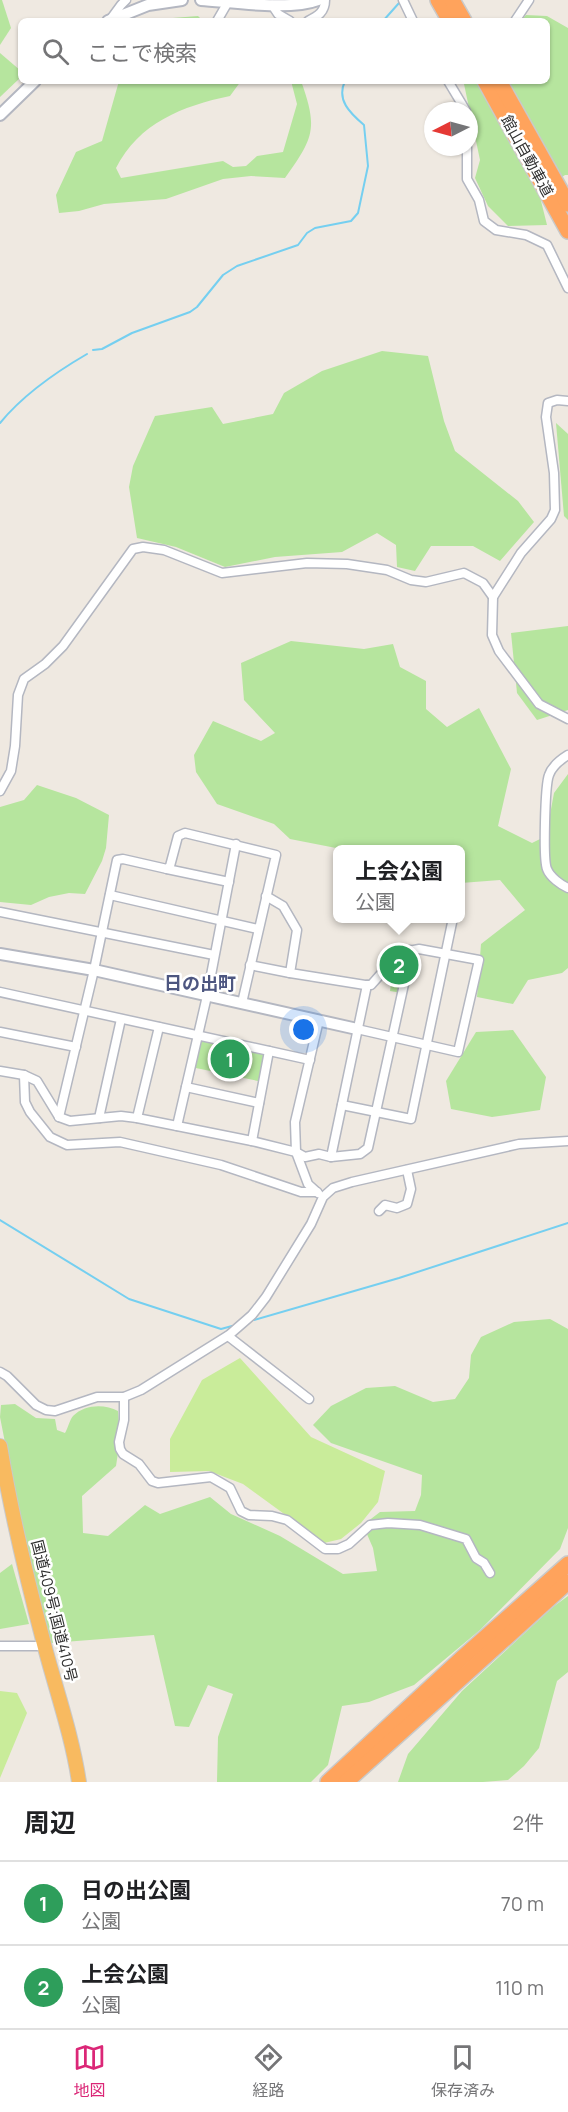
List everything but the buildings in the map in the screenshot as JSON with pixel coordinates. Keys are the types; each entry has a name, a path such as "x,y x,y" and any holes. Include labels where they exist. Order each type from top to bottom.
{"highway":[{"path":"438,0 448,18"},
{"path":"452,0 462,18"},
{"name":"館山自動車道","path":"487,84 568,231"},
{"name":"館山自動車道","path":"501,84 568,204"},
{"name":"国道409号;国道410号","path":"0,1446 14,1517 45,1646 75,1755 79,1782"},
{"path":"328,1782 568,1564"},
{"path":"346,1782 568,1582"}],"street":[{"path":"111,18 126,0"},
{"path":"114,18 148,5 180,0"},
{"path":"201,0 272,5 318,0"},
{"path":"313,18 320,14 325,0"},
{"path":"403,0 412,18"},
{"path":"516,18 529,0"},
{"path":"219,18 228,2"},
{"path":"272,5 278,14 285,18"},
{"path":"0,115 32,84"},
{"path":"450,84 461,102"},
{"path":"466,156 467,179 479,200 484,221 496,230 526,235 547,245 568,288"},
{"path":"568,401 557,400 548,403 547,410 554,473 555,510 551,519 521,553 493,597 492,635 499,651 539,704 568,719"},
{"path":"0,791 11,771 18,695 24,679 45,664 63,646 133,549 143,547 164,550 222,573 307,563 347,564 387,570 411,580 426,582 464,573 483,583 493,597"},
{"path":"568,755 560,760 548,777 546,817 547,869 552,877 568,888"},
{"path":"167,869 170,866 178,836 186,832 276,855 242,1003"},
{"path":"177,1126 207,996 236,844"},
{"path":"59,1117 117,860 123,859 229,882"},
{"path":"110,895 258,929"},
{"path":"266,896 283,906 297,930 290,972"},
{"path":"0,912 214,955"},
{"path":"342,1105 411,1119 452,923"},
{"path":"0,954 94,970 458,1052 479,960 419,949 410,951 399,955 371,985 356,985 250,965"},
{"path":"0,1071 24,1075 37,1081 59,1117 70,1121 121,1116 252,1141 296,1152 305,1157 320,1154 331,1157 360,1154 366,1151 376,1112 410,951"},
{"path":"331,1157 368,985"},
{"path":"0,992 310,1060"},
{"path":"99,1118 121,1019"},
{"path":"319,1020 295,1122 296,1152 308,1184 320,1194"},
{"path":"137,1118 159,1027"},
{"path":"0,1032 76,1047"},
{"path":"252,1141 269,1051"},
{"path":"24,1075 25,1102 30,1112 50,1137 67,1145 120,1142 221,1165 301,1192 320,1194 340,1185 519,1144 568,1141"},
{"path":"186,1087 259,1102"},
{"path":"379,1211 385,1205 398,1208 408,1204 411,1189 407,1170"},
{"path":"0,1372 8,1376 28,1398 46,1410 63,1410 97,1397 124,1397 141,1390 228,1336 252,1315 266,1297 311,1224 320,1194"},
{"path":"228,1336 309,1399"},
{"path":"124,1397 120,1449 123,1454 139,1464 152,1481 158,1483 211,1477 230,1488 241,1511 249,1515 272,1516 287,1520 325,1549 338,1549 349,1544 370,1525 388,1523 426,1526 466,1539 476,1558 484,1563 490,1573"},
{"path":"0,1646 45,1646"}],"green space":[{"path":"0,0 2,0 11,28 0,45"},
{"path":"526,15 547,16 568,28 568,175 539,193 547,225 508,226 488,206 475,178 480,160 478,102 468,102 464,84 550,84 550,18 523,18"},
{"path":"198,16 200,18 173,18"},
{"path":"0,53 18,68 18,80 0,97"},
{"path":"118,84 239,84 230,96 179,111 150,128 137,139 116,168 121,178 223,161 233,167 246,166 257,156 283,152 297,104 292,84 302,84 310,110 311,122 307,142 285,178 251,176 223,179 166,199 104,204 79,211 59,213 56,195 76,152 102,141"},
{"path":"382,351 428,356 444,421 455,451 518,501 534,522 500,561 473,546 431,546 415,571 397,567 396,545 377,533 342,552 275,557 225,567 176,547 137,538 129,487 133,466 155,416 212,407 223,424 273,414 284,393 322,371"},
{"path":"556,423 568,434 568,520 564,516"},
{"path":"568,626 568,710 537,720 517,693 511,633"},
{"path":"291,641 364,649 393,644 400,667 426,681 426,709 447,727 479,708 511,769 498,826 532,843 546,836 554,793 568,774 568,968 562,973 528,980 513,1004 477,997 481,944 525,910 500,880 465,883 465,845 333,845 333,847 290,839 274,824 217,804 196,772 194,755 213,721 261,741 275,733 244,700 241,663"},
{"path":"37,785 76,798 109,815 106,848 102,861 85,894 69,893 49,897 31,905 0,902 0,807 24,800"},
{"path":"410,951 402,993 390,991 392,977 381,974"},
{"path":"513,1030 546,1077 540,1110 492,1117 451,1109 446,1081 476,1032"},
{"path":"198,1035 269,1051 263,1082 191,1067"},
{"path":"550,1319 568,1329 568,1528 560,1549 480,1630 414,1685 369,1702 342,1706 328,1765 311,1782 217,1782 218,1737 233,1694 208,1685 189,1727 175,1726 154,1635 51,1643 26,1550 0,1417 1,1405 15,1404 36,1418 55,1419 57,1430 65,1433 72,1417 83,1409 101,1406 118,1411 119,1423 122,1426 116,1466 82,1496 83,1533 108,1536 145,1505 160,1514 210,1497 231,1514 280,1536 343,1574 377,1571 373,1548 363,1525 380,1512 415,1511 421,1495 422,1475 331,1443 313,1425 331,1406 366,1388 395,1386 433,1402 455,1399 469,1378 471,1355 481,1337 514,1322"},
{"path":"240,1358 311,1437 385,1471 378,1502 361,1523 341,1539 324,1543 243,1484 209,1471 170,1472 170,1439 202,1380"},
{"path":"12,1564 29,1624 0,1629 0,1573"},
{"path":"568,1596 568,1672 557,1681 539,1748 524,1766 508,1780 398,1782 408,1754 462,1691 553,1607"},
{"path":"0,1691 17,1693 27,1713 0,1778"}],"waterway":[{"path":"386,18 399,3"},
{"path":"93,350 102,349 132,333 190,312 197,307 223,275 237,266 298,245 307,233 315,228 351,221 358,213 368,166 364,125 349,111 343,100 344,84"},
{"path":"0,423 40,385 87,354"},
{"path":"0,1220 129,1299 221,1329 232,1326"},
{"path":"254,1320 399,1278 568,1223"}],"place":[{"name":"上会公園","path":"399,965"},
{"name":"日の出公園","path":"230,1059"}],"district":[{"name":"日の出町","path":"200,984"}]}
